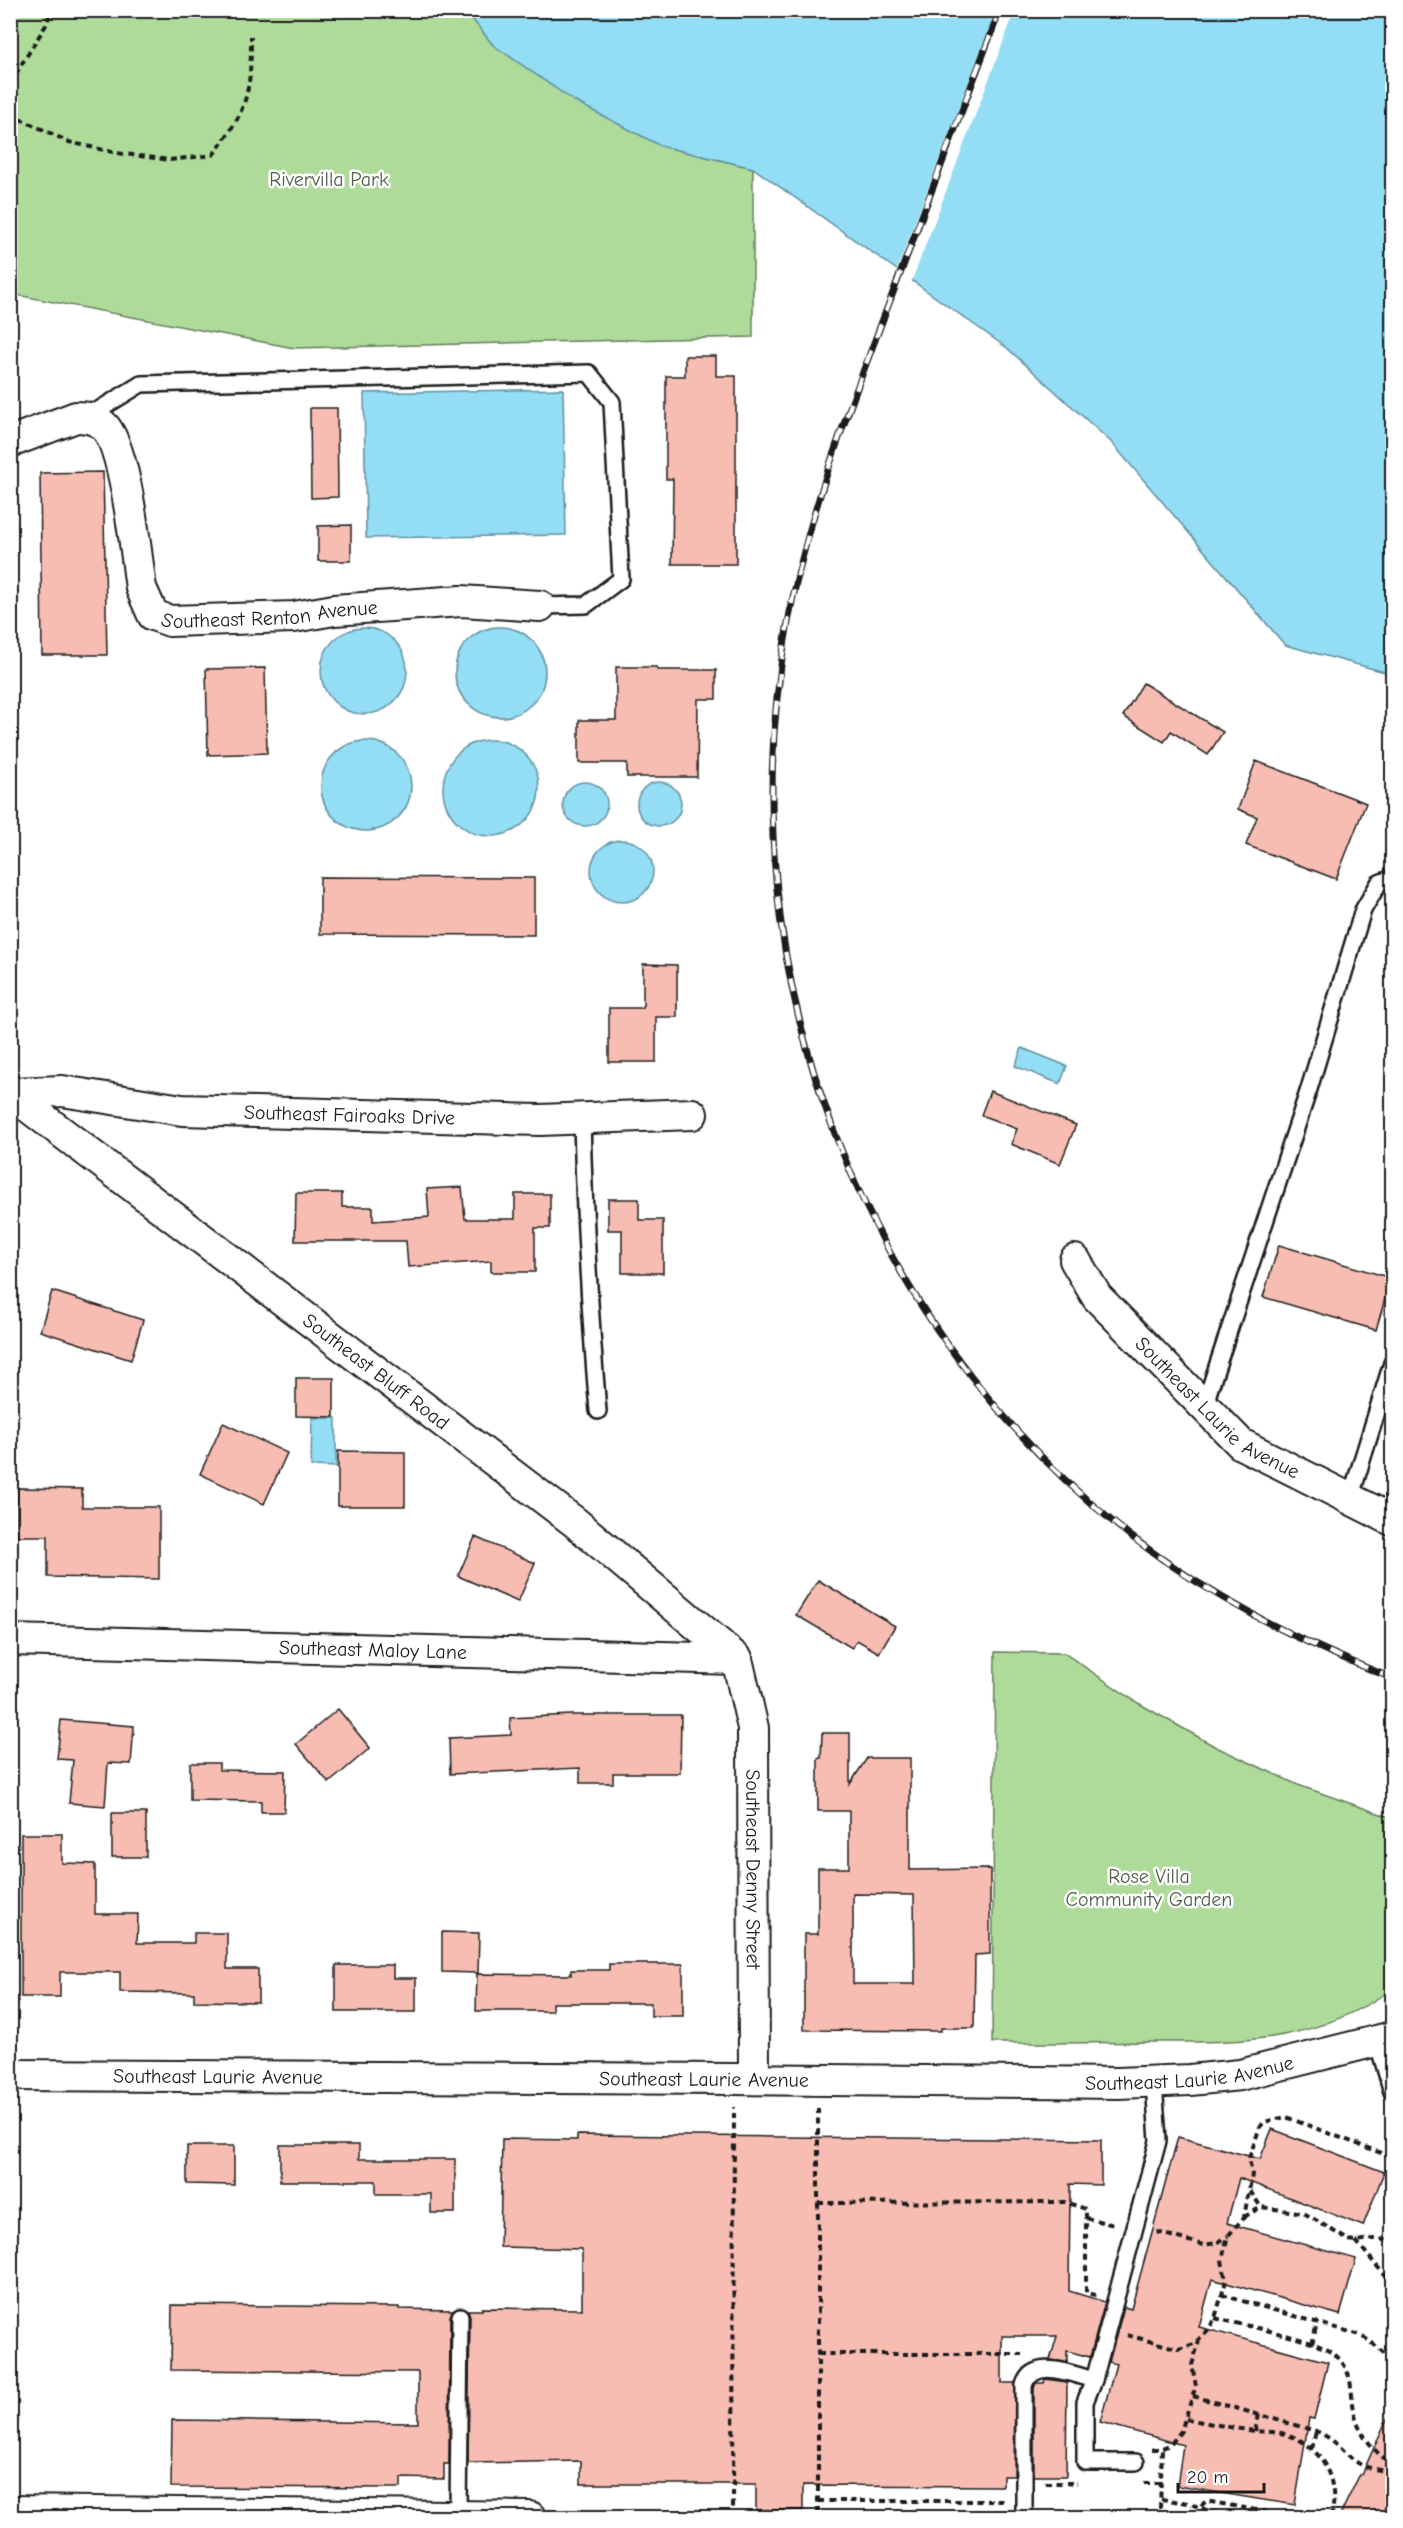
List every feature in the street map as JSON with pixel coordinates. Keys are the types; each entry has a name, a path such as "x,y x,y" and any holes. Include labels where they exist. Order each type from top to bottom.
{"street":[{"path":"10,442 64,420 87,417"},
{"name":"Southeast Renton Avenue","path":"87,417 103,425 112,437 121,465 141,588 153,615 170,621 198,622 294,617 334,610 462,601 540,606"},
{"name":"Southeast Fairoaks Drive","path":"11,1093 62,1091 182,1110 540,1120 692,1114"},
{"name":"Southeast Bluff Road","path":"11,1093 576,1523 737,1659"},
{"name":"Southeast Laurie Avenue","path":"1075,1260 1097,1297 1241,1444 1392,1520"},
{"name":"Southeast Maloy Lane","path":"10,1640 737,1659"},
{"name":"Southeast Denny Street","path":"737,1659 753,1728 744,2079"},
{"name":"Southeast Laurie Avenue","path":"10,2075 744,2079 1047,2084 1154,2082 1240,2075 1385,2039"},
{"path":"10,2511 531,2517"}],"lane":[{"path":"87,417 141,384 589,373 612,402 621,579 586,605 540,606"},
{"path":"1204,1406 1309,1089 1363,910 1380,883 1392,878"},
{"path":"582,1118 588,1285 598,1412"},
{"path":"1350,1499 1392,1363"},
{"path":"1385,2039 1392,2092"},
{"path":"1136,2462 1085,2462 1085,2402 1094,2380 1108,2330 1158,2141 1154,2082"},
{"path":"458,2516 460,2316"},
{"path":"1024,2517 1024,2385 1026,2378 1044,2369 1094,2380"}],"path":[{"path":"10,83 46,25 51,10"},
{"path":"10,114 69,142 117,153 170,160 213,155 236,125 245,103 251,76 251,36"},
{"path":"733,2517 744,2079"},
{"path":"818,2080 818,2517"},
{"path":"1244,2217 1252,2175 1249,2158 1260,2127 1268,2121 1286,2117 1381,2153 1392,2153"},
{"path":"1250,2190 1261,2207"},
{"path":"818,2203 1065,2202 1086,2209 1086,2293 1115,2301"},
{"path":"1086,2218 1151,2230 1203,2245 1217,2243 1228,2236 1244,2217 1261,2207 1304,2213 1348,2240 1378,2238 1392,2243"},
{"path":"1160,2508 1162,2448 1175,2439 1186,2419 1196,2386 1192,2365 1200,2340 1215,2318 1226,2281 1222,2260 1228,2236"},
{"path":"1356,2241 1381,2270 1392,2288"},
{"path":"1222,2295 1358,2334 1370,2341 1392,2361"},
{"path":"1215,2318 1312,2344 1335,2354 1343,2363 1353,2390 1356,2417 1362,2431 1372,2447 1392,2464"},
{"path":"1312,2344 1317,2323"},
{"path":"1108,2330 1179,2349 1200,2340"},
{"path":"818,2354 1026,2354"},
{"path":"1193,2396 1316,2431 1326,2435 1360,2465 1370,2469 1392,2471"},
{"path":"1255,2431 1260,2414"},
{"path":"1186,2419 1290,2435 1312,2449 1324,2462 1333,2484 1331,2517"},
{"path":"1312,2449 1316,2431"},
{"path":"1161,2499 1201,2506 1228,2517"},
{"path":"818,2501 1014,2501"},
{"path":"1201,2506 1206,2501 1267,2512"}],"green space":[{"name":"Rivervilla Park","path":"10,11 466,11 493,45 661,146 753,168 753,337 294,348 11,294"},
{"name":"Rose Villa Community Garden","path":"995,1652 1064,1653 1138,1703 1216,1747 1298,1785 1392,1818 1392,1989 1333,2021 1275,2036 1214,2042 992,2043"}],"water":[{"path":"466,11 1392,11 1392,674 1285,645 1111,442 1007,348 753,168 661,146 574,101 493,45"},
{"path":"563,389 566,535 366,538 364,393"},
{"path":"500,627 517,631 532,640 541,655 545,672 541,689 532,704 517,713 500,717 483,713 468,704 459,689 455,672 459,655 468,640 483,631"},
{"path":"356,628 372,628 395,640 404,654 407,671 404,688 395,702 372,714 356,714 340,707 328,695 321,679 321,663 328,647 340,635"},
{"path":"491,740 509,744 525,754 535,770 539,788 535,806 525,822 509,832 491,836 473,832 457,822 447,806 443,788 447,770 457,754 473,744"},
{"path":"357,741 375,741 391,748 404,761 411,777 411,795 404,811 391,824 375,831 357,831 341,824 328,811 321,795 321,777 328,761 341,748"},
{"path":"585,782 594,783 601,788 606,795 606,813 601,820 594,825 585,826 576,825 569,820 564,813 563,804 564,795 569,788 576,783"},
{"path":"659,782 674,789 681,804 674,819 659,826 644,819 637,804 644,789"},
{"path":"616,840 628,840 644,849 651,859 653,871 651,883 644,893 628,902 616,902 605,897 596,888 591,877 591,865 596,854 605,845"},
{"path":"1022,1048 1067,1066 1060,1084 1015,1066"},
{"path":"312,1418 336,1418 336,1467 311,1466"}],"pier":[{"path":"996,11 1015,11 911,283 896,272"}],"building":[{"path":"685,356 716,356 716,376 736,376 736,564 672,564 673,479 666,479 666,376 685,376"},
{"path":"310,408 337,408 338,497 311,498"},
{"path":"103,472 107,655 42,655 40,473"},
{"path":"351,525 351,561 318,561 318,526"},
{"path":"616,667 716,670 716,699 698,699 697,777 627,777 627,763 579,763 579,720 616,720"},
{"path":"265,668 267,753 208,755 206,669"},
{"path":"1143,683 1223,732 1208,755 1171,731 1164,742 1123,716"},
{"path":"1256,761 1366,803 1336,879 1246,845 1257,817 1238,809"},
{"path":"320,877 534,878 534,935 320,934"},
{"path":"643,964 677,965 677,1017 656,1017 656,1062 609,1062 609,1008 643,1008"},
{"path":"990,1091 1076,1125 1060,1164 1011,1144 1017,1129 981,1115"},
{"path":"462,1187 465,1219 515,1219 515,1194 550,1194 550,1228 535,1228 535,1272 491,1272 491,1261 408,1267 406,1241 295,1241 296,1193 342,1193 342,1207 373,1207 373,1221 429,1217 427,1189"},
{"path":"608,1199 639,1199 639,1220 663,1220 663,1273 622,1273 622,1230 608,1230"},
{"path":"1279,1245 1391,1278 1376,1330 1263,1297"},
{"path":"52,1291 143,1320 131,1360 40,1331"},
{"path":"296,1378 334,1378 334,1417 296,1416"},
{"path":"223,1423 287,1453 264,1504 200,1474"},
{"path":"338,1451 405,1452 405,1506 338,1506"},
{"path":"17,1488 82,1489 82,1507 159,1507 159,1579 48,1577 48,1536 17,1536"},
{"path":"475,1537 535,1563 518,1602 458,1576"},
{"path":"818,1580 895,1626 879,1653 857,1640 852,1648 796,1615"},
{"path":"338,1709 370,1748 329,1783 296,1744"},
{"path":"571,1715 681,1715 680,1773 613,1773 613,1783 580,1783 580,1768 450,1774 449,1738 511,1735 510,1718"},
{"path":"61,1720 134,1726 131,1764 108,1763 105,1806 69,1803 73,1760 57,1759"},
{"path":"822,1733 850,1733 850,1784 867,1758 910,1758 910,1870 990,1869 990,1954 975,1955 974,2028 941,2028 941,2031 804,2030 804,1934 818,1934 818,1868 849,1868 849,1811 818,1811 818,1758 821,1758","holes":["853,1894 914,1895 915,1984 853,1984"]},
{"path":"190,1763 219,1763 219,1770 285,1771 284,1812 261,1812 261,1801 190,1800"},
{"path":"112,1813 146,1813 146,1857 112,1857"},
{"path":"21,1834 62,1834 62,1863 95,1864 95,1914 138,1914 137,1943 194,1943 194,1933 227,1933 227,1969 258,1969 258,2002 194,2001 194,1993 120,1992 120,1972 60,1972 60,1997 21,1997"},
{"path":"442,1932 479,1933 478,1973 442,1972"},
{"path":"609,1964 683,1964 683,2016 651,2016 651,2003 552,2003 552,2011 476,2011 477,1974 571,1975 571,1970 609,1970"},
{"path":"336,1965 393,1965 393,1978 416,1978 416,2012 336,2012"},
{"path":"1272,2129 1384,2172 1363,2226 1239,2178 1227,2223 1356,2259 1340,2315 1212,2279 1199,2327 1328,2362 1314,2419 1309,2418 1295,2505 1177,2486 1183,2445 1100,2422 1116,2364 1109,2362 1124,2307 1131,2309 1178,2137 1260,2159"},
{"path":"577,2135 1101,2140 1101,2185 1070,2184 1069,2291 1105,2302 1090,2357 1067,2351 1067,2362 1050,2360 1057,2336 1002,2336 1002,2383 1015,2383 1014,2476 1003,2476 1003,2486 803,2485 803,2510 756,2510 756,2484 581,2484 581,2461 468,2463 470,2316 468,2310 482,2310 482,2308 582,2309 582,2249 500,2247 502,2139 577,2140"},
{"path":"280,2145 359,2145 359,2159 455,2159 455,2213 431,2213 431,2194 376,2194 376,2181 280,2181"},
{"path":"187,2146 234,2146 234,2185 187,2184"},
{"path":"172,2305 399,2307 399,2309 453,2310 450,2316 449,2464 444,2464 444,2479 401,2478 401,2488 171,2487 172,2420 418,2423 418,2372 171,2370"},
{"path":"1045,2379 1067,2382 1066,2476 1034,2476 1034,2388 1036,2383 1044,2383"},
{"path":"1392,2408 1392,2517 1339,2517 1362,2474"}],"railway":[{"path":"1000,10 845,420 806,544 787,628 773,756 776,884 797,1009 834,1131 887,1246 954,1354 1036,1451 1132,1537 1194,1580 1257,1617 1323,1649 1392,1678"}]}
